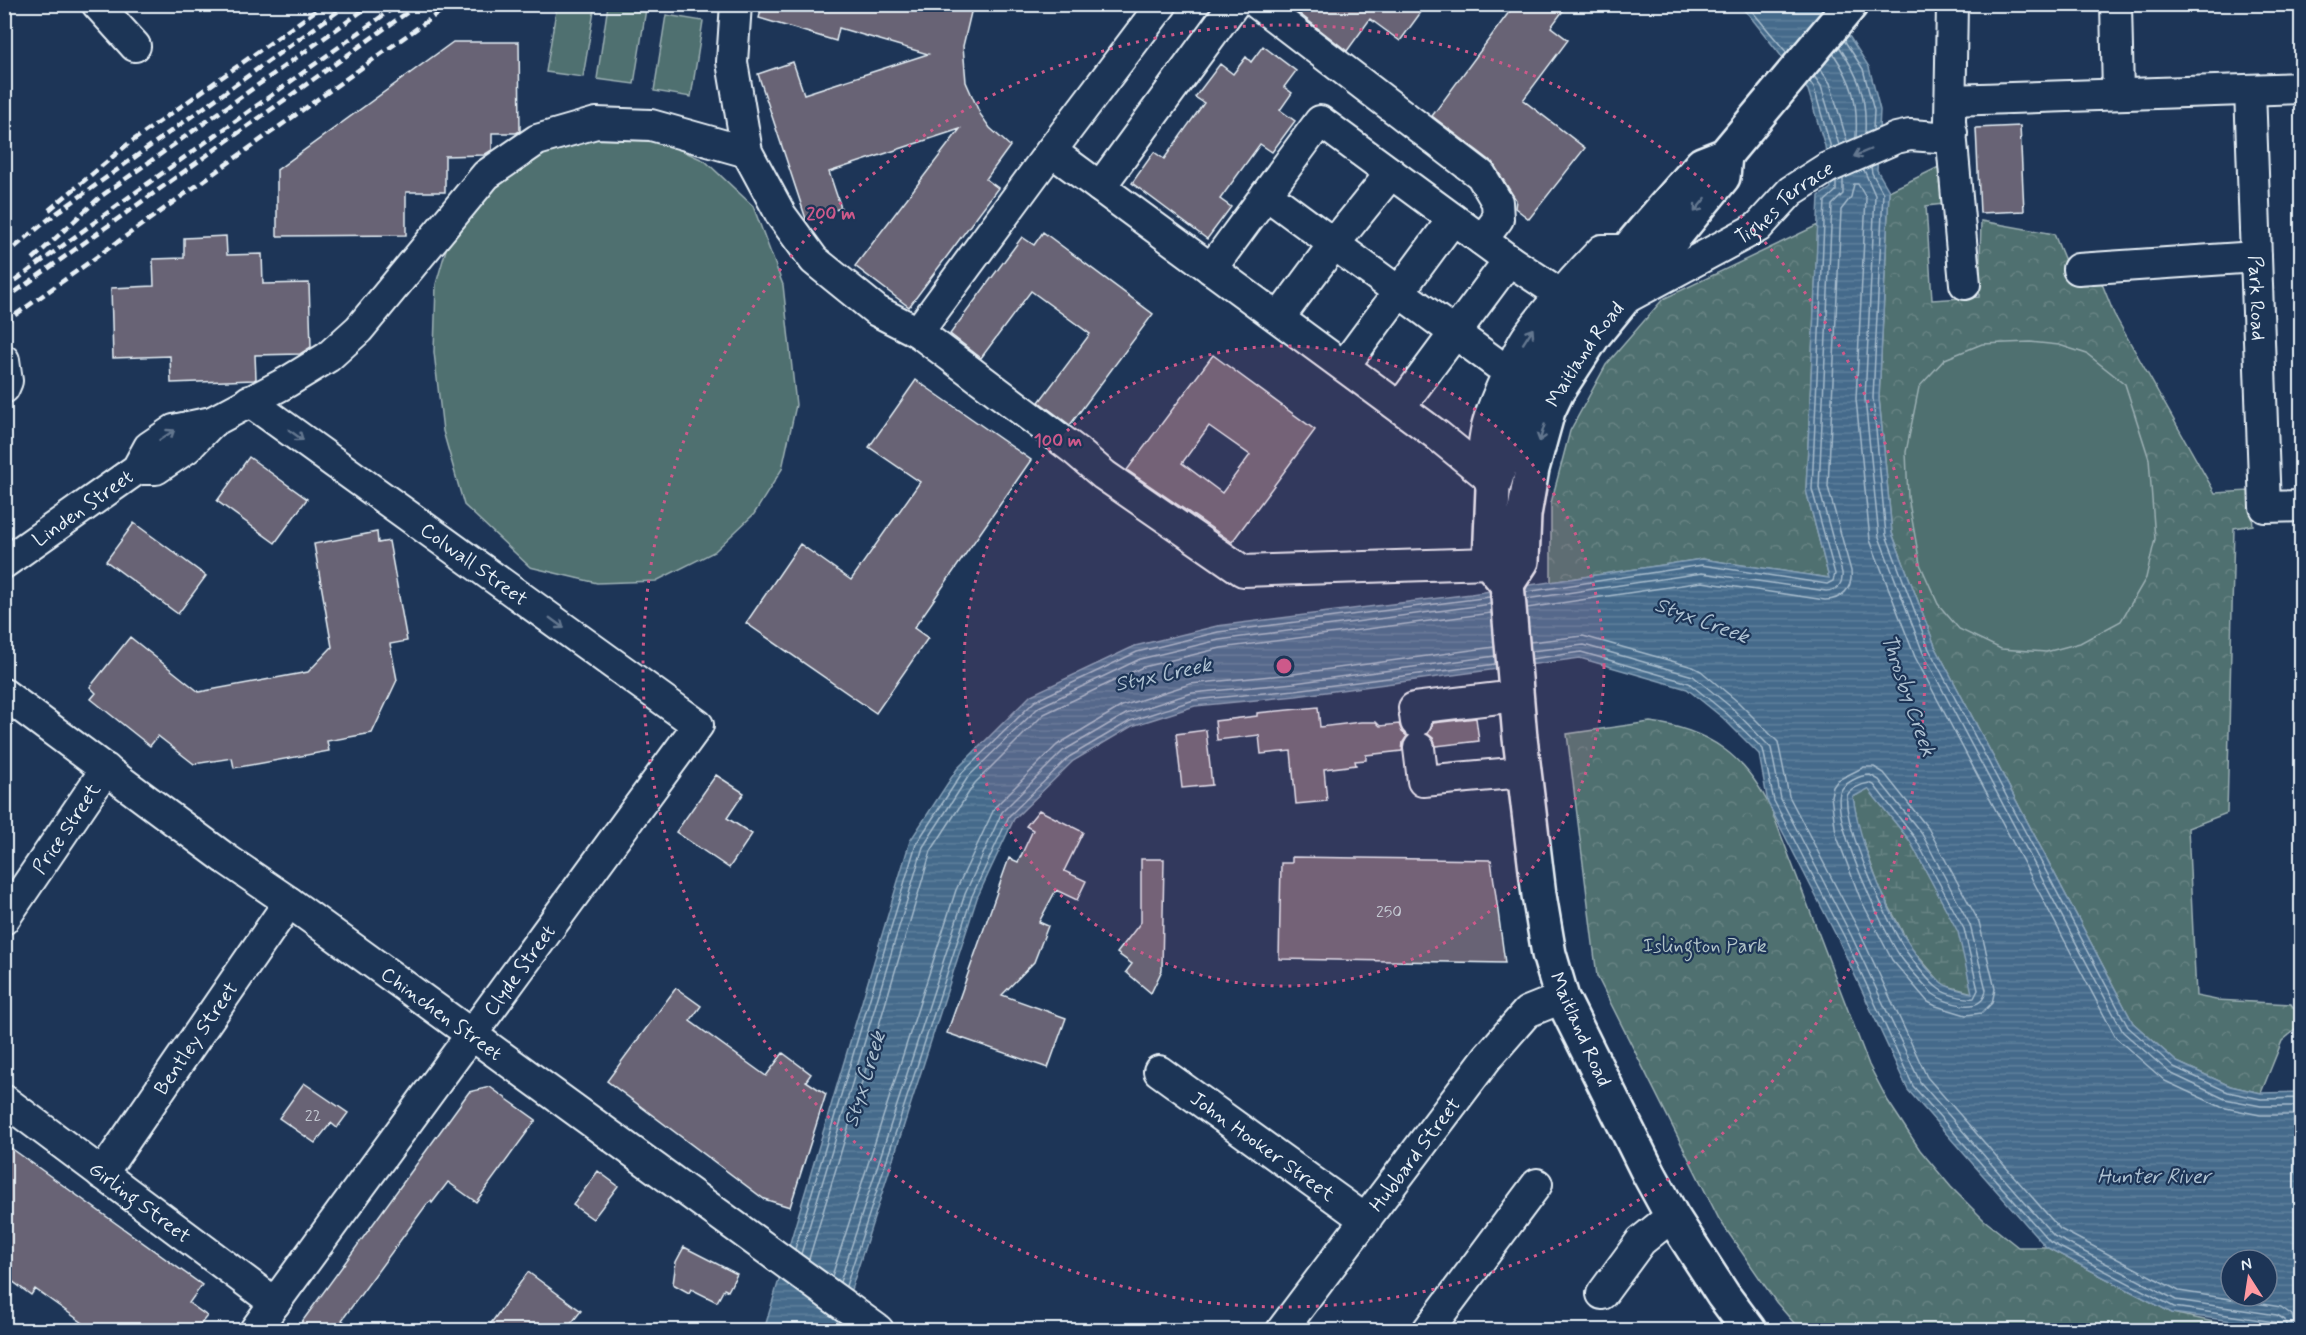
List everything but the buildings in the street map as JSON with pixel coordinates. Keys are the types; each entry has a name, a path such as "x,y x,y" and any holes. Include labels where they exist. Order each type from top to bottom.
{"main road":[{"name":"Maitland Road","path":"1749,1330 1723,1295 1672,1216 1562,998 1546,936 1489,481 1534,373 1554,341 1627,250 1702,164 1725,155 1849,8"},
{"name":"Maitland Road","path":"1499,573 1522,561 1527,495 1548,411 1557,392 1581,353 1723,177 1725,155"}],"street":[{"path":"97,4 135,46"},
{"path":"736,4 732,62 747,152 782,214 814,260 877,311 918,332 1076,451 1104,475 1243,571 1499,573"},
{"path":"918,332 1162,4"},
{"path":"1100,187 1234,4"},
{"path":"1258,4 1481,175 1497,202 1498,219 1482,240"},
{"path":"1952,4 1952,133 1965,284"},
{"path":"2116,4 2118,94"},
{"path":"1951,100 2301,88"},
{"name":"Park Road","path":"2250,90 2265,507 2301,506"},
{"path":"1211,268 1320,121 1509,260 1548,286"},
{"path":"249,401 287,382 336,350 359,329 486,175 537,140 596,123 651,125 747,152"},
{"name":"Tighes Terrace","path":"1624,299 1758,227 1791,191 1827,168 1896,138 1910,135 1938,137 1952,133"},
{"path":"1051,151 1400,407 1489,481"},
{"path":"1279,318 1391,172"},
{"path":"1266,194 1497,364"},
{"path":"1344,366 1453,219"},
{"path":"2078,269 2256,256"},
{"path":"1400,407 1509,260"},
{"path":"4,360 7,381 4,388"},
{"name":"Linden Street","path":"4,563 137,469 156,469 187,448 212,422 249,401"},
{"name":"Colwall Street","path":"249,401 698,725"},
{"path":"1515,682 1414,708 1423,781 1524,771"},
{"name":"Chinchen Street","path":"4,694 226,859 878,1330"},
{"name":"Clyde Street","path":"255,1330 698,725"},
{"name":"Price Street","path":"4,919 106,769"},
{"name":"Bentley Street","path":"102,1174 288,902"},
{"name":"Hubbard Street","path":"1282,1330 1487,1058 1519,1020 1527,1012 1562,998"},
{"name":"John Hooker Street","path":"1159,1071 1366,1220"},
{"name":"Girling Street","path":"4,1100 275,1303"},
{"path":"1428,1330 1537,1184"},
{"path":"1602,1294 1641,1241 1672,1216"}],"green space":[{"path":"557,5 595,5 583,77 546,72"},
{"path":"608,5 646,9 634,84 597,79"},
{"path":"666,15 703,21 691,97 654,91"},
{"path":"631,136 672,146 705,161 753,206 783,285 796,405 782,469 754,514 714,552 656,581 597,583 530,567 464,505 443,431 434,352 436,284 447,246 508,171 552,148 590,137"},
{"path":"1941,166 1944,204 1926,206 1932,300 1979,297 1981,221 2054,234 2073,280 2099,276 2114,314 2215,493 2249,491 2253,525 2234,528 2227,813 2188,828 2196,996 2216,1000 2291,1004 2301,1018 2301,1025 2282,1041 2261,1093 2230,1086 2177,1062 2133,1023 1935,646 1892,533 1879,398 1889,191"},
{"path":"1818,225 1806,490 1829,578 1702,559 1551,582 1551,503 1570,431 1606,365 1663,299"},
{"path":"2030,342 2059,345 2087,354 2125,384 2149,459 2155,539 2146,578 2121,621 2080,643 2046,652 2001,649 1959,629 1938,604 1920,564 1908,497 1906,452 1919,387 1945,359 1982,344"},
{"name":"Islington Park","path":"1650,722 1690,731 1723,748 1750,774 1761,790 1771,809 1869,1065 1888,1101 1920,1150 1951,1187 1984,1220 2018,1247 2046,1247 2172,1313 2251,1330 1800,1330 1776,1302 1719,1219 1597,976 1567,734"},
{"path":"1868,788 1910,841 1959,932 1973,993 1943,985 1911,948 1880,889 1858,827 1853,797"}],"water":[{"name":"Hunter River","path":"1738,5 1826,5 1833,11 1869,67 1880,110 1877,170 1889,191 1879,398 1892,533 1935,646 2133,1023 2177,1062 2230,1086 2261,1093 2301,1092 2301,1330 2172,1313 2046,1247 1908,1090 1839,941 1768,803 1759,754 1723,718 1687,689 1580,658 1296,696 1195,706 1132,726 1073,761 1014,819 977,898 838,1330 764,1330 910,841 957,769 1031,695 1135,646 1217,626 1471,594 1702,559 1829,578 1806,490 1819,196 1831,188 1825,146 1808,90 1749,15","holes":["1868,789 1910,841 1958,932 1972,993 1942,983 1910,946 1896,922 1873,871 1864,845 1853,797"]}],"railway":[{"path":"49,210 128,144 325,4"},
{"path":"4,256 50,218 348,4"},
{"path":"33,259 100,197 372,4"},
{"path":"4,289 399,4"},
{"path":"4,300 419,4"},
{"path":"4,323 451,4"}],"water label":[{"name":"Styx Creek","path":"1702,620"},
{"name":"Styx Creek","path":"1163,674"},
{"name":"Throsby Creek","path":"1909,695"},
{"name":"Styx Creek","path":"864,1079"}]}
